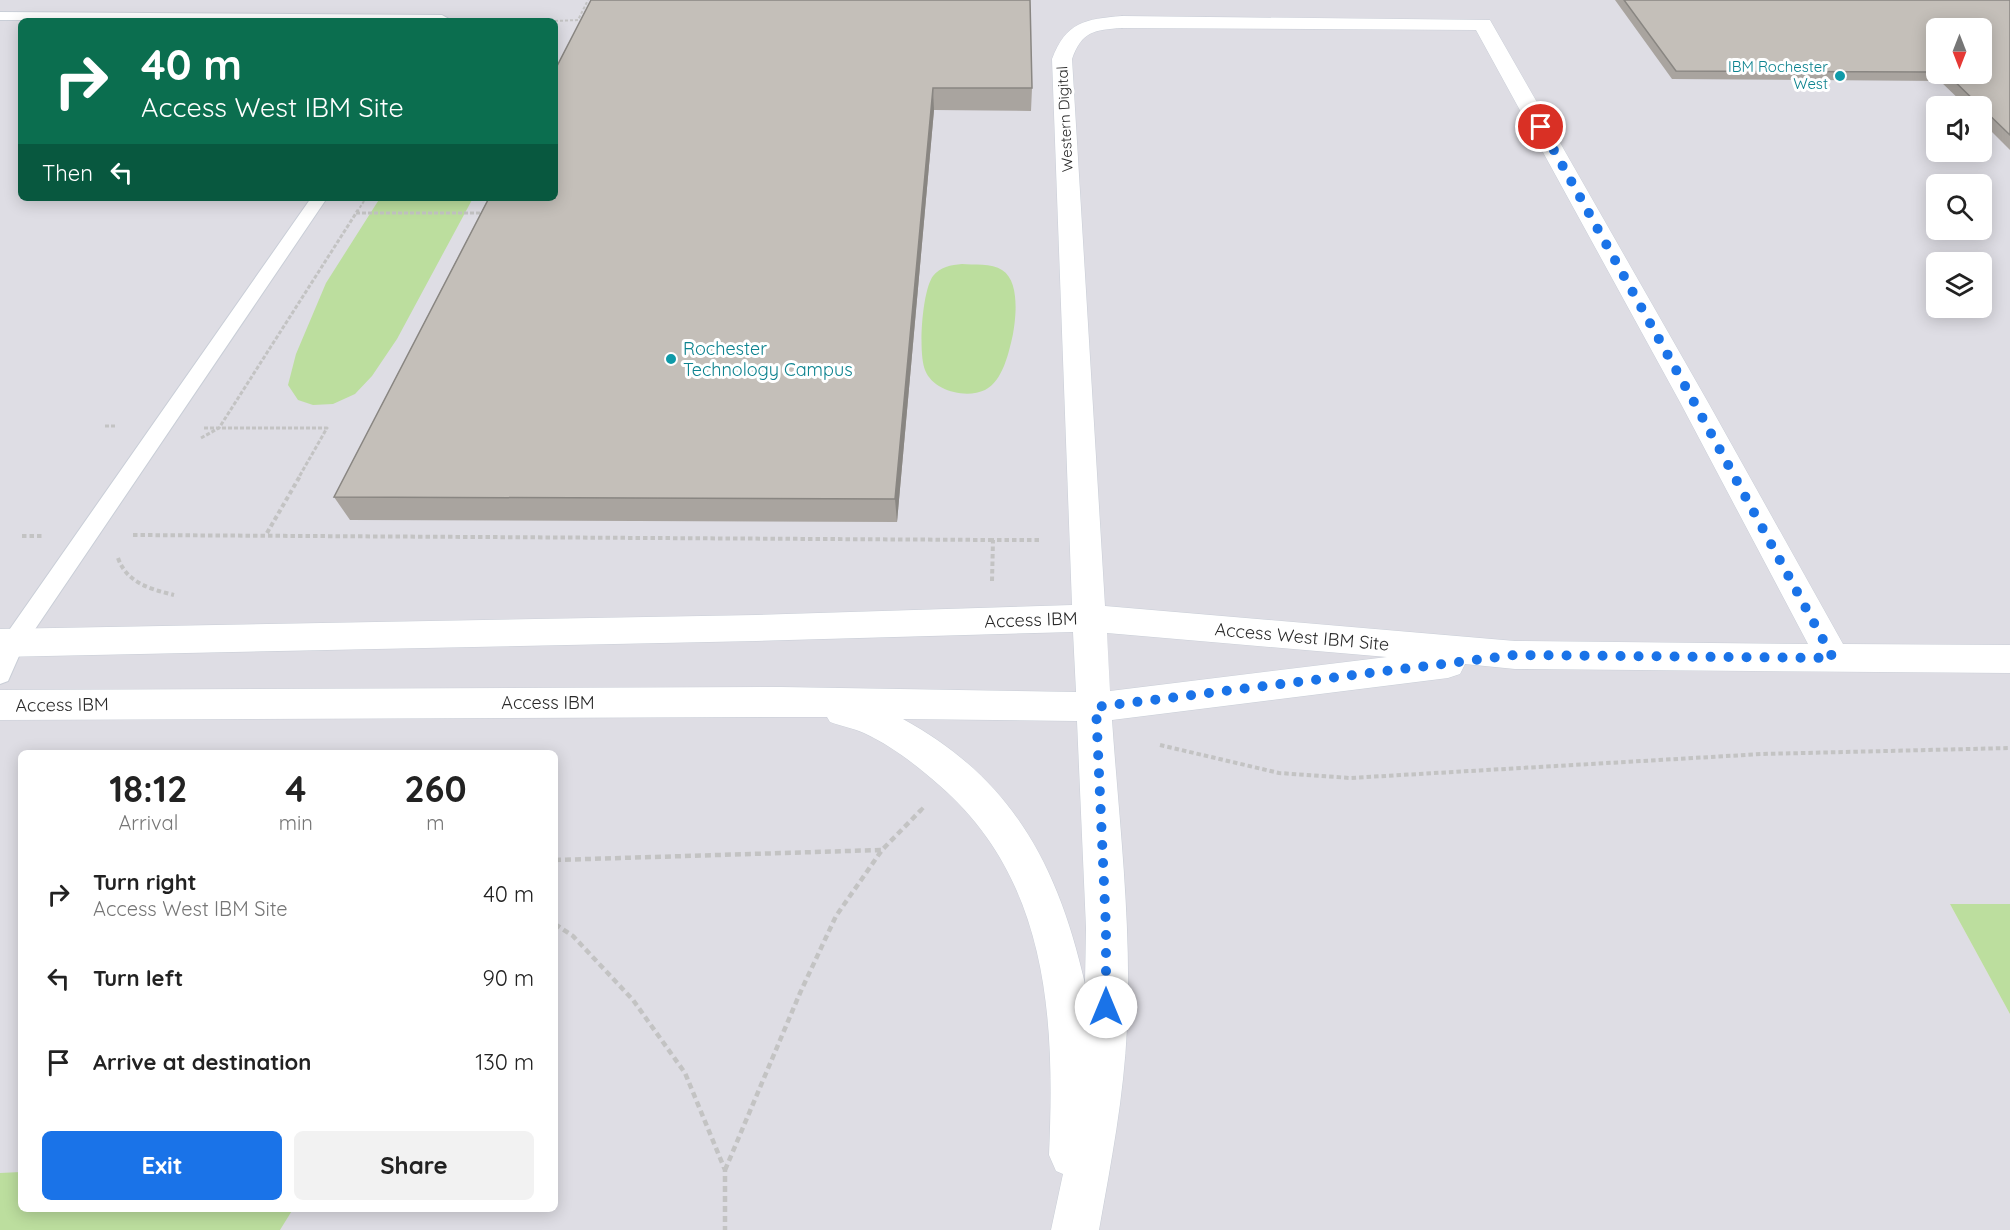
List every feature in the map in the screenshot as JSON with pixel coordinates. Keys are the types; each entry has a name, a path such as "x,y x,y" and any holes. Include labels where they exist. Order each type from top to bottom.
{"street":[{"name":"Western Digital","path":"1075,1230 1095,1131 1106,1027 1106,928 1062,59 1066,43 1076,33 1091,24 1122,21 1483,24 1695,404 1833,658"},
{"name":"Access IBM","path":"6,643 1089,618"},
{"name":"Access West IBM Site","path":"1089,618 1515,655 2010,659"},
{"name":"Access West IBM Site","path":"1096,724 1515,655"},
{"name":"Access IBM","path":"0,705 781,702 1096,724"},
{"path":"781,702 864,716 912,742 957,773 1002,822 1033,875 1056,935 1069,1017 1075,1101 1068,1230"}],"lane":[{"path":"0,16 295,18"},
{"path":"0,674 6,643 87,536 314,205"}],"path":[{"path":"558,21 578,20 588,0"},
{"path":"219,428 364,201"},
{"path":"314,205 357,213 489,213"},
{"path":"105,426 327,428 267,534"},
{"path":"22,536 267,534 993,540"},
{"path":"1096,724 1149,742 1279,773 1350,778 1810,753 1928,748 2010,748"},
{"path":"725,1170 836,916 882,850 957,773"},
{"path":"558,860 882,850"},
{"path":"558,926 573,936 633,1000 685,1073 725,1170 725,1230"}],"shaded area":[{"path":"0,0 2010,0 2010,904 1950,904 2010,1014 2010,1230 0,1230"}],"green space":[{"path":"378,201 471,201 397,339 372,376 355,394 333,404 313,405 298,400 288,385 296,354 326,283"},
{"path":"962,264 988,265 1002,270 1012,282 1015,300 1013,334 1001,373 985,390 969,394 951,391 935,383 925,370 922,350 922,322 929,284 939,270"},
{"path":"1950,904 2010,904 2010,1014"},
{"path":"18,1172 18,1212 291,1212 280,1230 0,1230 0,1173"}],"building":[{"name":"Rochester Technology Campus","path":"591,0 1030,0 1032,88 933,88 895,499 334,497 487,201 558,201 558,64"},
{"name":"IBM Rochester West","path":"1624,0 2010,0 2010,135 1992,118 1992,96 1970,96 1957,84 1992,84 1992,18 1926,18 1926,72 1676,71"}],"place":[{"name":"IBM Rochester West","path":"1840,76"},
{"name":"Rochester Technology Campus","path":"671,359"}],"route":[{"path":"1106,1007 1106,928 1096,707 1515,655 1833,658 1541,127"}]}
